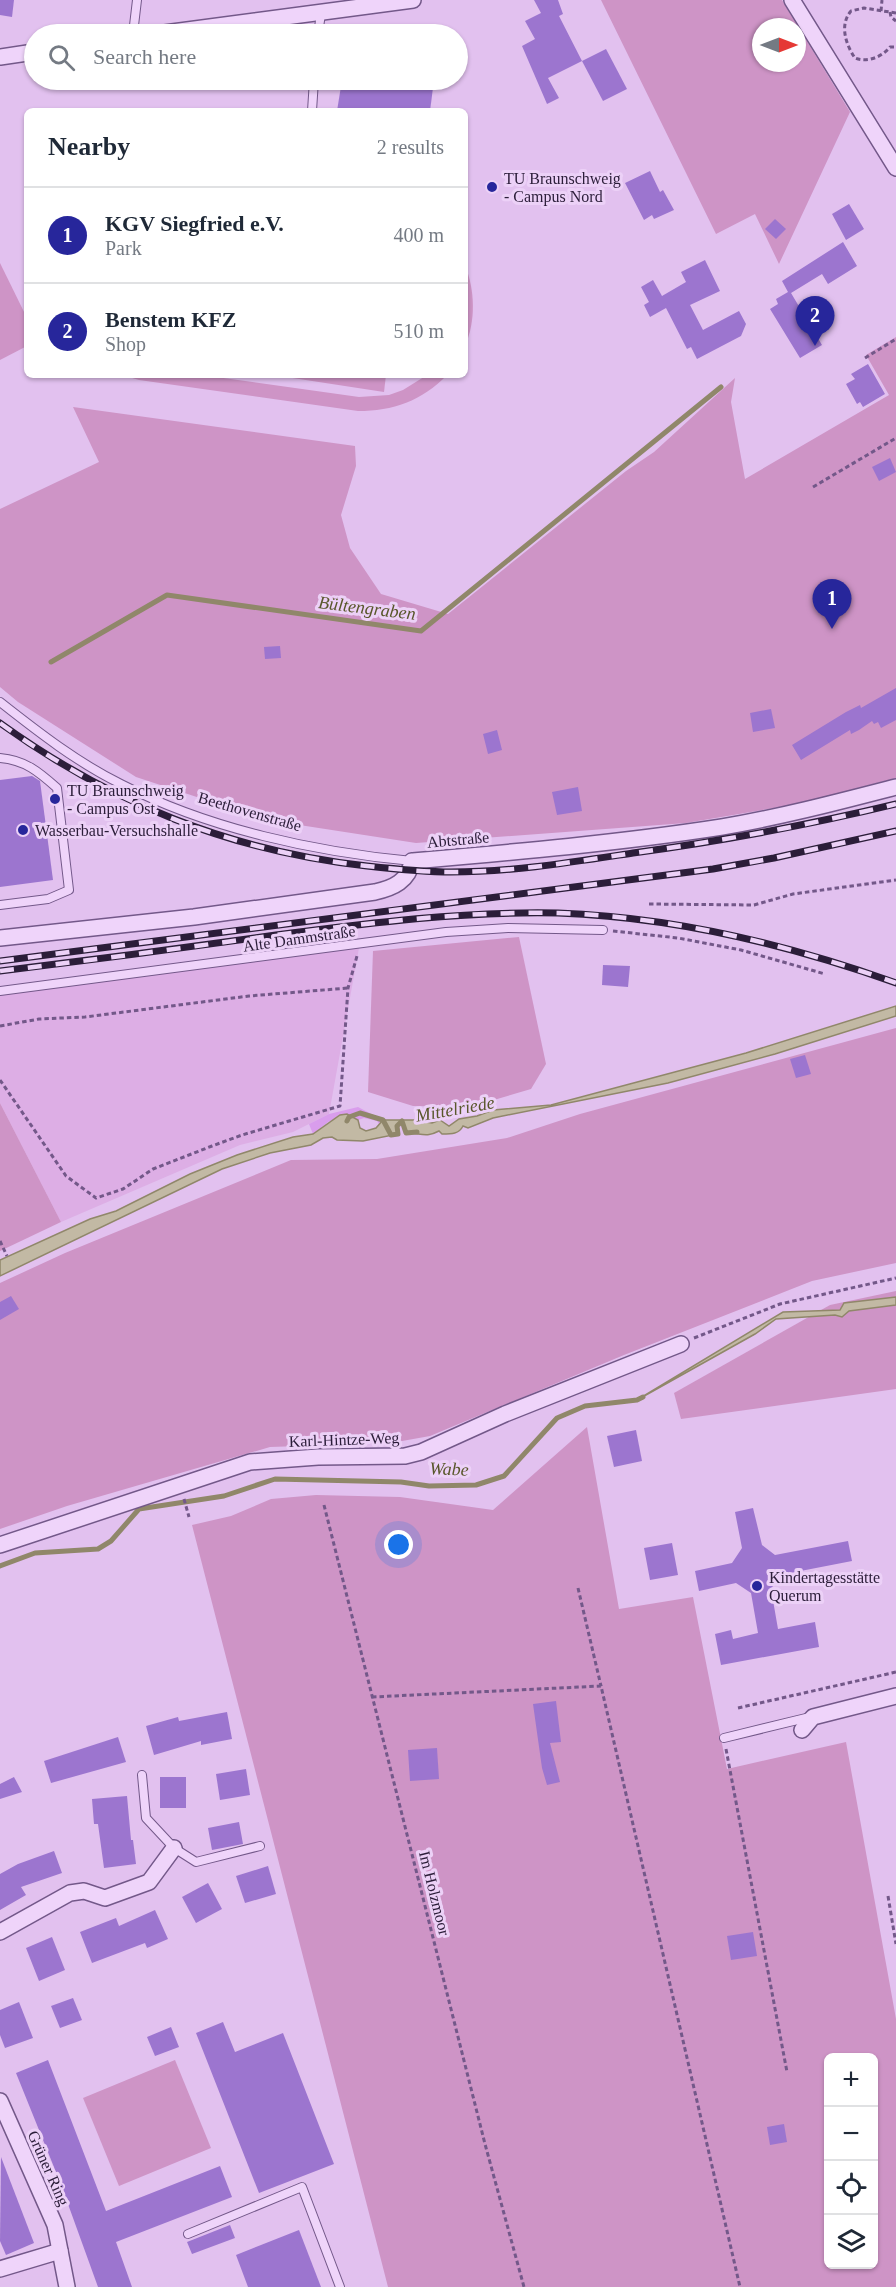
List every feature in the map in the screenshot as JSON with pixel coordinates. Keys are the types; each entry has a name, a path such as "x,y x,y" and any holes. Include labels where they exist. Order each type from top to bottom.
{"street":[{"path":"239,24 413,0"},
{"path":"792,0 896,168"},
{"path":"0,57 24,53"},
{"name":"Abtstraße","path":"0,938 194,917 375,892 399,884 409,874 412,861 594,844 714,828 822,807 896,787"},
{"name":"Karl-Hintze-Weg","path":"0,1545 250,1462 318,1457 405,1456 421,1452 535,1401 681,1344"},
{"path":"802,1730 813,1717 896,1696"},
{"path":"0,1932 70,1893 84,1891 105,1898 149,1882 174,1848"},
{"name":"Grüner Ring","path":"0,2101 55,2225 67,2287"},
{"path":"0,2269 60,2251"}],"lane":[{"path":"134,24 137,0"},
{"path":"320,24 321,14"},
{"path":"312,108 313,90"},
{"name":"Beethovenstraße","path":"0,702 63,748 120,784 150,797 238,828 294,843 353,855 412,861"},
{"path":"0,758 14,759 36,769 57,788 69,890 48,899 0,905"},
{"name":"Alte Dammstraße","path":"0,991 446,932 508,928 603,930"},
{"path":"724,1738 813,1717"},
{"path":"142,1775 146,1818 174,1848 196,1862 260,1846"},
{"path":"188,2234 302,2187 340,2287"}],"path":[{"path":"881,11 882,0"},
{"path":"896,13 864,8 851,11 847,16 845,36 855,58 861,60 885,54 890,47 896,47"},
{"path":"890,12 891,17 896,21"},
{"path":"865,358 896,339"},
{"path":"813,487 896,438"},
{"path":"649,904 754,905 793,894 896,880"},
{"path":"603,930 678,938 741,950 825,975"},
{"path":"0,1080 66,1176 96,1198 123,1190 153,1169 232,1138 340,1106 348,988 359,943"},
{"path":"0,1026 249,996 348,988"},
{"path":"0,1241 7,1256"},
{"path":"681,1344 780,1304 896,1278"},
{"path":"183,1497 189,1517"},
{"name":"Im Holzmoor","path":"324,1505 485,2144 524,2287"},
{"path":"578,1588 740,2287"},
{"path":"738,1708 896,1672"},
{"path":"372,1697 601,1686"},
{"path":"724,1738 787,2072"},
{"path":"888,1896 896,1944"}],"shaded area":[{"path":"601,0 782,0 793,18 752,18 752,72 806,72 806,40 850,112 779,264 755,214 716,234"},
{"path":"0,263 24,312 24,348 0,360"},
{"path":"468,275 473,306 468,338"},
{"path":"896,337 896,778 797,804 686,823 416,843 267,820 136,777 18,702 0,687 0,509 99,462 73,407 355,446 356,466 341,515 350,548 381,594 448,614 626,471 654,452 735,378 731,402 745,479 889,395 866,355"},
{"path":"132,378 223,378 359,397 389,395 403,390 422,378 444,378 427,392 406,403 371,411"},
{"path":"293,378 386,378 384,392"},
{"path":"519,937 546,1064 531,1089 470,1107 413,1106 368,1092 373,951"},
{"path":"359,948 329,1114 293,1132 240,1145 61,1222 0,1103 0,995"},
{"path":"896,1006 896,1016 775,1054 668,1083 493,1118 468,1128 463,1126 452,1134 442,1134 439,1131 427,1135 406,1133 402,1121 397,1126 398,1134 363,1141 323,1138 311,1145 270,1153 222,1169 0,1276 0,1260 90,1219 116,1211 190,1174 237,1155 293,1137 313,1134 340,1115 347,1114 358,1120 360,1128 366,1131 376,1128 383,1120 414,1120 432,1123 440,1120 449,1126 459,1119 493,1110 551,1105 746,1053"},
{"path":"896,1028 896,1263 812,1281 624,1355 430,1436 391,1443 270,1447 67,1506 0,1529 0,1283 65,1253 291,1160 377,1159 507,1138 580,1114"},
{"path":"0,1103 61,1222 0,1251"},
{"path":"896,1291 896,1389 681,1419 674,1393 830,1305"},
{"path":"896,1297 896,1305 849,1311 842,1317 835,1315 776,1319 755,1334 637,1400 783,1312 840,1310 844,1303"},
{"path":"587,1427 619,1609 693,1597 727,1769 846,1742 896,2019 896,2287 388,2287 192,1525 231,1516 271,1499 316,1495 400,1497 493,1510"},
{"path":"175,2060 211,2148 119,2186 83,2098"}],"sand":[{"path":"358,1107 383,1120 379,1124 377,1121 364,1118 358,1120 347,1114 328,1122 313,1134 309,1124 329,1114"}],"building":[{"path":"0,0 14,0 12,17 0,15"},
{"path":"534,0 558,0 563,14 559,16 582,61 548,78 559,98 547,104 522,46 535,39 525,21 541,13"},
{"path":"606,49 627,89 603,101 582,61"},
{"path":"340,90 433,90 430,108 337,108"},
{"path":"650,171 660,192 663,190 674,210 654,219 652,215 644,220 625,183"},
{"path":"849,204 864,229 846,240 832,214"},
{"path":"775,219 786,229 776,239 765,229"},
{"path":"843,242 857,266 828,284 822,274 791,293 822,345 800,358 770,309 778,304 776,299 788,292 782,281"},
{"path":"705,260 720,291 690,305 703,330 739,311 746,324 741,336 697,359 691,347 687,349 666,308 650,317 644,305 649,302 641,287 653,280 662,296 686,282 681,272"},
{"path":"868,364 885,394 863,407 860,402 857,404 846,384 855,379 851,374"},
{"path":"890,458 896,472 879,481 872,467"},
{"path":"280,646 281,658 265,659 264,647"},
{"path":"896,688 896,720 881,728 878,722 874,724 872,721 851,734 850,730 801,760 792,745 846,712 860,705 861,708"},
{"path":"771,709 775,728 753,732 750,713"},
{"path":"497,730 502,750 488,754 483,734"},
{"name":"Wasserbau-Versuchshalle","path":"32,776 40,781 53,880 0,887 0,780"},
{"path":"578,787 582,811 557,815 552,792"},
{"path":"603,965 630,966 628,987 602,985"},
{"path":"805,1055 811,1074 796,1078 790,1059"},
{"path":"11,1296 19,1309 0,1320 0,1302"},
{"path":"636,1430 642,1461 614,1467 607,1436"},
{"name":"Kindertagesstätte Querum","path":"753,1508 762,1545 775,1555 848,1541 852,1561 780,1575 771,1589 778,1629 815,1622 819,1647 721,1665 715,1634 731,1630 733,1639 758,1633 751,1593 736,1583 699,1591 695,1571 732,1563 742,1548 735,1512"},
{"path":"672,1543 678,1575 650,1580 644,1548"},
{"path":"556,1701 561,1742 550,1743 560,1782 547,1785 542,1768 533,1704"},
{"path":"227,1712 232,1739 201,1745 201,1741 154,1755 146,1726 178,1717 179,1721"},
{"path":"118,1737 126,1762 51,1783 44,1761"},
{"path":"437,1748 439,1779 410,1781 408,1750"},
{"path":"246,1769 250,1795 220,1800 216,1774"},
{"path":"14,1777 22,1792 0,1799 0,1784"},
{"path":"160,1777 186,1777 186,1808 160,1808"},
{"path":"127,1796 131,1840 133,1840 136,1864 104,1868 98,1824 94,1824 92,1799"},
{"path":"239,1822 243,1844 212,1850 208,1828"},
{"path":"54,1851 62,1873 21,1887 26,1895 0,1910 0,1874 18,1864"},
{"path":"268,1866 276,1894 245,1903 236,1876"},
{"path":"208,1883 222,1909 196,1923 182,1897"},
{"path":"155,1910 168,1939 147,1948 145,1943 92,1963 80,1932 116,1918 119,1926"},
{"path":"753,1932 757,1956 731,1960 727,1936"},
{"path":"52,1937 65,1970 39,1981 26,1948"},
{"path":"73,1998 82,2020 60,2028 51,2006"},
{"path":"19,2002 33,2038 5,2048 0,2035 0,2010"},
{"path":"223,2022 235,2052 283,2033 334,2164 259,2193 196,2033"},
{"path":"171,2027 179,2047 155,2056 147,2037"},
{"path":"48,2060 106,2211 220,2166 232,2197 116,2242 132,2287 98,2287 60,2182 16,2073"},
{"path":"784,2124 787,2142 770,2145 767,2127"},
{"path":"1,2157 34,2243 6,2255 0,2241"},
{"path":"230,2225 235,2238 192,2254 187,2242"},
{"path":"299,2230 321,2287 248,2287 236,2255"}],"waterway":[{"name":"Bültengraben","path":"51,662 167,595 421,631 721,387"},
{"name":"Mittelriede","path":"347,1121 349,1117 360,1113 383,1120 391,1135 398,1134 397,1126 402,1121 406,1133 417,1132"},
{"name":"Wabe","path":"0,1566 35,1553 98,1549 111,1541 139,1509 224,1496 275,1479 401,1482 429,1486 476,1485 504,1476 557,1418 585,1406 637,1400 643,1397"}],"railway":[{"path":"0,723 85,777 174,819 267,849 316,859 398,869 474,872 565,863 732,838 896,804"},
{"path":"0,961 713,869 896,831"},
{"path":"0,971 381,922 487,914 558,913 644,920 730,935 814,956 896,983"}],"place":[{"name":"TU Braunschweig - Campus Nord","path":"492,187"},
{"name":"Benstem KFZ","path":"815,346"},
{"name":"KGV Siegfried e.V.","path":"832,629"},
{"name":"TU Braunschweig - Campus Ost","path":"55,799"},
{"name":"Wasserbau-Versuchshalle","path":"23,830"},
{"name":"Kindertagesstätte Querum","path":"757,1586"}]}
